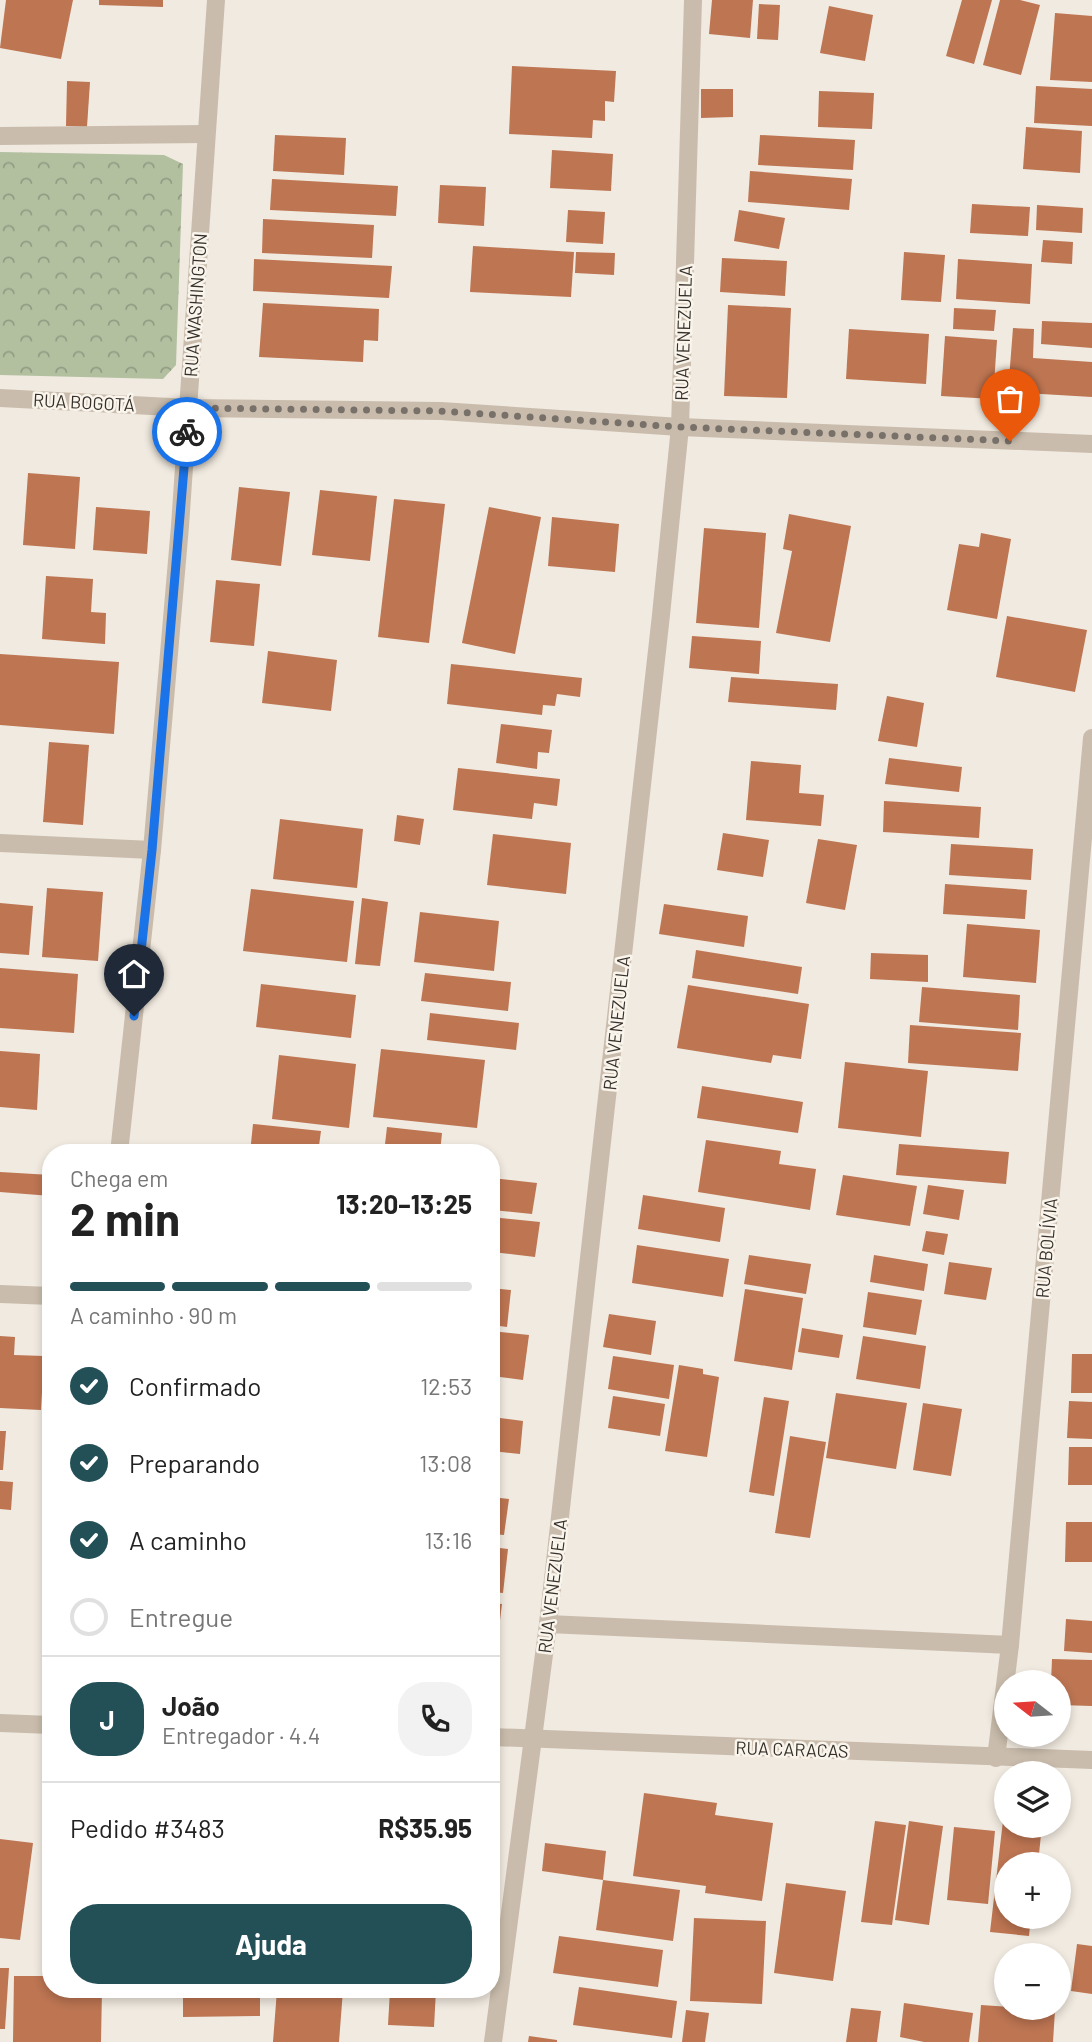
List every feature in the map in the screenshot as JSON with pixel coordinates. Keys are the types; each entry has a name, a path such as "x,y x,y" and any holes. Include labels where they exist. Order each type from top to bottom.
{"street":[{"name":"RUA WASHINGTON","path":"120,1144 152,850 189,408 216,0"},
{"name":"RUA VENEZUELA","path":"500,1990 548,1624 662,615 680,427 693,0"},
{"path":"0,136 206,134"},
{"name":"RUA BOGOTÁ","path":"0,398 189,408 440,411 680,427 1092,444"},
{"name":"RUA BOLÍVIA","path":"996,1758 1010,1645 1092,738"},
{"path":"0,843 152,850"},
{"path":"0,1294 42,1296"},
{"path":"548,1624 1010,1645"},
{"path":"0,1723 42,1725"},
{"name":"RUA CARACAS","path":"500,1737 1092,1760"},
{"name":"RUA VENEZUELA","path":"493,2042 499,1998"}],"green space":[{"path":"0,152 164,155 183,164 176,365 163,379 0,375"}],"building":[{"path":"6,0 73,0 61,59 0,48"},
{"path":"99,0 163,0 163,7 99,5"},
{"path":"712,0 753,0 750,38 709,34"},
{"path":"962,0 992,0 974,64 946,56"},
{"path":"1000,0 1020,0 1040,5 1021,75 983,65"},
{"path":"759,4 780,5 778,40 757,39"},
{"path":"829,6 873,15 865,61 820,53"},
{"path":"1055,13 1092,16 1092,82 1050,80"},
{"path":"512,66 616,71 614,102 605,101 605,121 593,120 592,138 509,134"},
{"path":"67,81 90,82 87,127 66,126"},
{"path":"1036,86 1092,89 1092,126 1034,123"},
{"path":"701,89 733,89 733,117 701,118"},
{"path":"819,91 874,93 872,129 818,127"},
{"path":"1026,127 1082,131 1080,173 1023,169"},
{"path":"275,135 346,138 344,175 273,171"},
{"path":"760,135 855,140 853,170 758,165"},
{"path":"552,150 613,154 611,191 550,188"},
{"path":"750,171 852,179 849,210 748,202"},
{"path":"272,179 398,186 396,216 270,210"},
{"path":"440,185 486,187 484,226 438,223"},
{"path":"972,204 1030,207 1028,236 970,233"},
{"path":"1037,205 1083,208 1082,233 1036,230"},
{"path":"568,210 605,212 603,244 566,242"},
{"path":"739,210 785,218 779,249 734,241"},
{"path":"263,219 374,225 372,258 262,253"},
{"path":"1043,240 1073,242 1072,264 1041,262"},
{"path":"473,246 574,252 571,297 470,292"},
{"path":"576,252 615,253 614,275 575,273"},
{"path":"904,252 945,255 941,302 901,300"},
{"path":"722,258 787,261 785,296 720,292"},
{"path":"254,259 392,266 389,298 253,291"},
{"path":"958,259 1032,264 1030,304 956,299"},
{"path":"263,303 379,309 378,341 364,340 363,362 259,357"},
{"path":"728,305 791,308 787,398 724,396"},
{"path":"954,308 996,310 994,331 953,329"},
{"path":"1042,321 1092,323 1092,348 1041,344"},
{"path":"1013,328 1034,329 1033,358 1092,362 1092,397 1008,392"},
{"path":"849,329 929,334 926,384 846,379"},
{"path":"945,336 997,340 993,399 941,396"},
{"path":"28,473 80,477 75,549 23,545"},
{"path":"239,487 290,492 281,566 231,560"},
{"path":"320,490 377,496 370,561 312,555"},
{"path":"394,499 445,504 429,643 378,637"},
{"path":"96,507 150,511 147,554 93,550"},
{"path":"489,507 541,517 515,654 462,643"},
{"path":"789,514 851,526 830,642 776,633 792,551 783,549"},
{"path":"552,517 619,524 615,572 548,566"},
{"path":"704,528 766,533 759,628 696,623"},
{"path":"981,533 1011,539 997,619 947,610 959,544 979,547"},
{"path":"46,576 93,579 91,612 106,613 105,644 42,639"},
{"path":"216,580 260,584 254,646 210,642"},
{"path":"1007,616 1087,630 1075,692 996,677"},
{"path":"692,636 761,641 759,674 689,668"},
{"path":"268,651 337,660 331,711 262,703"},
{"path":"0,654 119,662 114,734 0,725"},
{"path":"451,664 582,678 580,697 557,694 555,706 543,705 542,715 447,704"},
{"path":"731,677 838,684 836,710 728,702"},
{"path":"887,696 924,703 917,747 878,741"},
{"path":"501,724 552,730 549,753 538,752 537,769 496,763"},
{"path":"49,742 89,745 83,825 43,822"},
{"path":"889,758 962,767 959,792 885,784"},
{"path":"751,761 801,765 799,793 824,795 821,826 746,820"},
{"path":"458,768 560,779 557,806 534,803 532,819 453,810"},
{"path":"884,801 981,807 979,838 883,832"},
{"path":"397,815 424,819 420,845 394,841"},
{"path":"280,819 363,829 357,888 273,879"},
{"path":"723,833 769,840 763,877 717,870"},
{"path":"493,834 571,843 566,894 487,885"},
{"path":"818,839 857,845 845,910 806,903"},
{"path":"951,844 1033,849 1031,880 949,875"},
{"path":"945,884 1027,890 1025,919 943,914"},
{"path":"47,888 103,892 98,961 42,957"},
{"path":"251,889 354,901 347,962 243,951"},
{"path":"362,898 388,902 380,966 355,964"},
{"path":"0,903 33,906 29,955 0,953"},
{"path":"664,904 748,916 744,947 659,934"},
{"path":"420,912 499,921 494,971 414,962"},
{"path":"967,924 1040,930 1036,983 963,977"},
{"path":"696,950 802,967 798,994 692,978"},
{"path":"871,953 928,955 928,982 870,979"},
{"path":"0,968 78,974 74,1033 0,1028"},
{"path":"425,973 511,982 508,1011 421,1001"},
{"path":"261,984 356,995 351,1038 256,1027"},
{"path":"688,985 809,1004 801,1059 773,1055 771,1063 677,1048"},
{"path":"922,987 1020,995 1018,1030 919,1022"},
{"path":"430,1013 519,1023 516,1050 427,1040"},
{"path":"910,1025 1021,1033 1018,1071 908,1063"},
{"path":"381,1049 485,1060 477,1128 373,1117"},
{"path":"0,1051 40,1054 37,1110 0,1107"},
{"path":"279,1055 356,1064 349,1128 272,1119"},
{"path":"845,1062 928,1071 921,1137 838,1128"},
{"path":"702,1086 803,1102 798,1133 697,1118"},
{"path":"253,1124 321,1131 319,1144 251,1144"},
{"path":"387,1127 442,1133 441,1144 385,1144"},
{"path":"706,1140 781,1151 779,1164 816,1169 810,1210 698,1192"},
{"path":"899,1144 1009,1152 1006,1184 896,1175"},
{"path":"0,1172 42,1174 42,1195 0,1192"},
{"path":"843,1175 917,1186 910,1226 836,1215"},
{"path":"500,1179 537,1183 532,1214 500,1211"},
{"path":"928,1185 964,1190 959,1220 923,1214"},
{"path":"643,1195 725,1208 720,1242 638,1229"},
{"path":"500,1218 540,1222 535,1257 500,1253"},
{"path":"926,1231 948,1234 944,1255 922,1251"},
{"path":"637,1245 729,1259 723,1297 632,1283"},
{"path":"749,1255 811,1264 806,1294 744,1284"},
{"path":"874,1255 928,1264 924,1291 870,1282"},
{"path":"949,1262 992,1268 986,1300 944,1294"},
{"path":"500,1289 511,1290 507,1327 500,1326"},
{"path":"745,1289 803,1298 792,1370 734,1361"},
{"path":"868,1292 922,1300 916,1335 863,1327"},
{"path":"609,1314 656,1321 651,1355 603,1347"},
{"path":"802,1328 843,1335 839,1358 798,1352"},
{"path":"500,1332 529,1335 523,1380 500,1377"},
{"path":"0,1336 15,1337 14,1355 42,1356 41,1410 0,1408"},
{"path":"863,1336 926,1346 920,1389 856,1379"},
{"path":"1072,1354 1092,1354 1092,1393 1071,1393"},
{"path":"613,1356 674,1365 669,1399 608,1389"},
{"path":"679,1365 703,1369 703,1374 719,1377 707,1457 665,1451"},
{"path":"836,1393 907,1403 896,1469 826,1458"},
{"path":"613,1396 665,1404 660,1436 608,1428"},
{"path":"764,1397 789,1401 774,1496 749,1492"},
{"path":"1069,1401 1092,1402 1092,1439 1067,1438"},
{"path":"923,1403 962,1409 951,1476 913,1470"},
{"path":"500,1418 523,1421 520,1454 500,1452"},
{"path":"0,1431 6,1431 3,1470 0,1470"},
{"path":"790,1436 826,1442 810,1538 775,1533"},
{"path":"1069,1447 1092,1447 1092,1485 1068,1485"},
{"path":"0,1481 13,1482 11,1510 0,1509"},
{"path":"500,1498 509,1499 504,1535 500,1535"},
{"path":"1066,1522 1092,1522 1092,1562 1065,1562"},
{"path":"500,1548 508,1549 503,1593 500,1593"},
{"path":"1066,1619 1092,1621 1092,1653 1064,1651"},
{"path":"1052,1659 1092,1660 1092,1706 1071,1705 1071,1670 1052,1670"},
{"path":"644,1793 717,1803 715,1815 773,1823 762,1901 705,1893 706,1886 633,1876"},
{"path":"875,1821 906,1825 892,1925 861,1922"},
{"path":"909,1821 943,1826 929,1925 895,1920"},
{"path":"954,1827 994,1831 988,1904 947,1900"},
{"path":"1001,1838 1041,1838 1039,1852 999,1852"},
{"path":"0,1839 33,1843 20,1940 0,1938"},
{"path":"545,1843 606,1851 603,1880 542,1871"},
{"path":"603,1880 680,1890 673,1941 596,1930"},
{"path":"786,1883 846,1891 833,1981 774,1973"},
{"path":"994,1898 994,1929 1030,1929 1029,1936 990,1932"},
{"path":"694,1918 766,1921 762,2004 690,2001"},
{"path":"559,1936 663,1950 658,1987 553,1973"},
{"path":"1077,1944 1092,1946 1092,1994 1071,1991"},
{"path":"0,1968 9,1968 5,2029 0,2029"},
{"path":"14,1976 42,1976 42,1998 102,1998 101,2042 13,2042"},
{"path":"579,1987 677,2001 672,2038 573,2025"},
{"path":"183,1998 260,1998 260,2016 183,2017"},
{"path":"276,1998 342,1998 339,2042 273,2042"},
{"path":"390,1998 436,1998 434,2027 388,2025"},
{"path":"904,2003 973,2013 969,2042 924,2042 900,2037"},
{"path":"981,2005 994,2006 994,2020 1054,2020 1053,2042 978,2042"},
{"path":"851,2008 881,2011 877,2042 846,2042"},
{"path":"686,2010 709,2013 705,2042 682,2042"},
{"path":"529,2036 557,2040 557,2042 528,2042"}],"way so far":[{"path":"187,432 189,408 240,408 440,411 680,427 1010,441"}],"route":[{"path":"134,1016 152,850 187,432"}]}
